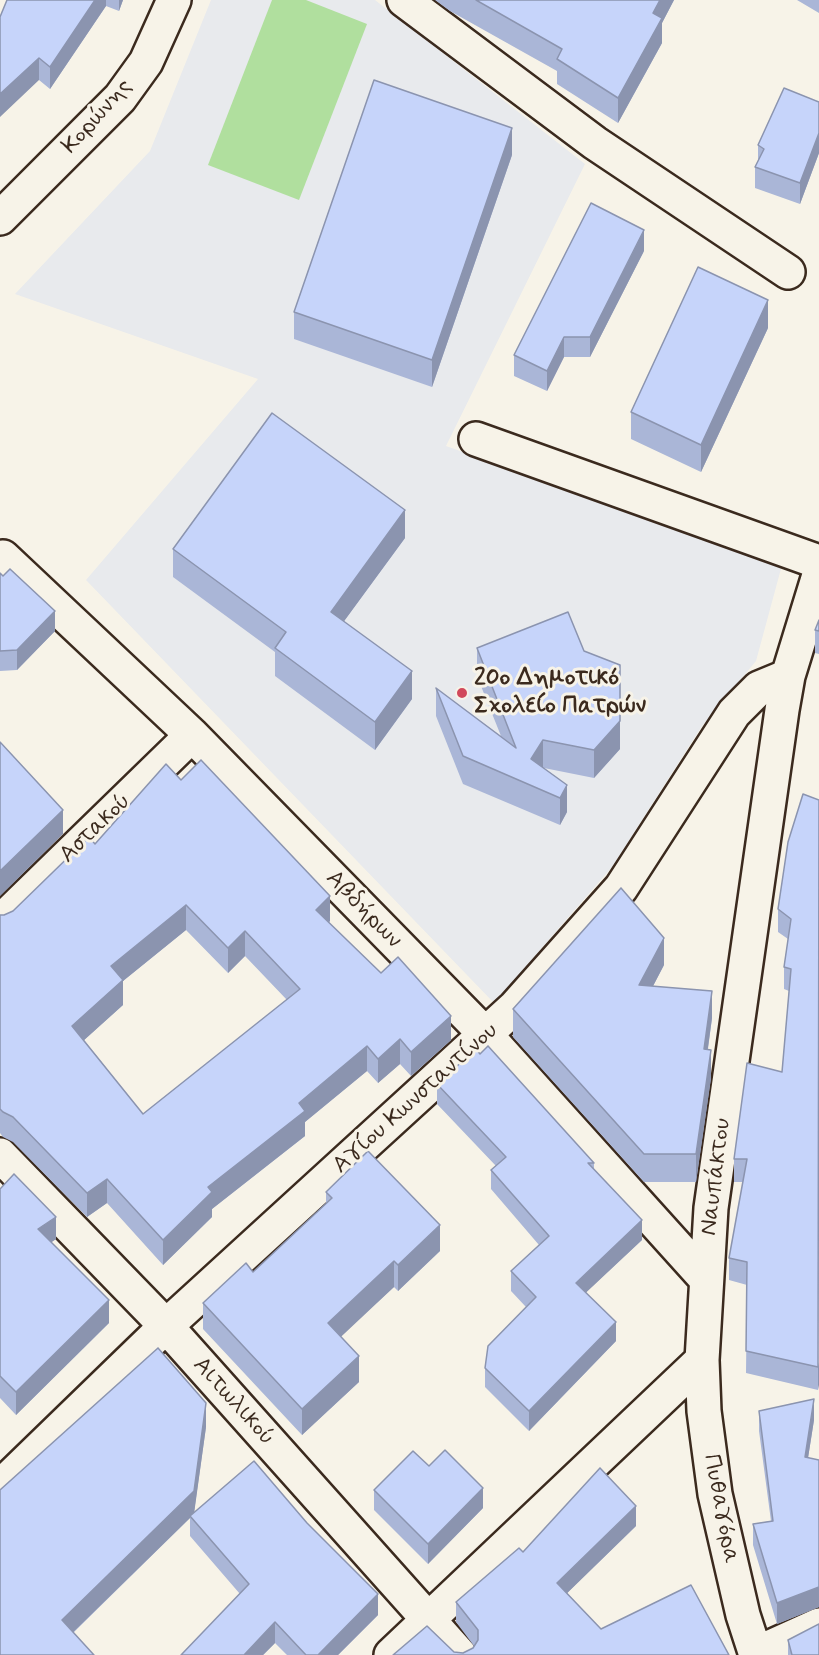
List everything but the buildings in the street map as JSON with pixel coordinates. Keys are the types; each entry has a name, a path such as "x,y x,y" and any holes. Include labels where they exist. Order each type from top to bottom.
{"street":[{"name":"Κορώνης","path":"0,218 120,98 146,62 174,0"},
{"path":"404,0 595,143 788,272"},
{"path":"476,439 819,562"},
{"name":"Αβδήρων","path":"3,557 192,735 486,1035 706,1279"},
{"name":"Ναυπάκτου","path":"702,1360 711,1208 788,676 819,575"},
{"name":"Αγίου Κωνσταντίνου","path":"0,1487 166,1326 515,1007 621,888 734,713 759,688 788,676"},
{"name":"Αστακού","path":"0,922 192,735"},
{"name":"Αιτωλικού","path":"0,1155 166,1326 426,1620 460,1655"},
{"path":"391,1655 702,1360"},
{"name":"Πυθαγόρα","path":"702,1360 704,1411 715,1494 743,1615 755,1654"},
{"path":"755,1654 819,1625"}],"shaded area":[{"name":"20ο Δημοτικό Σχολείο Πατρών","path":"211,0 375,0 585,164 446,446 782,565 756,661 702,726 612,867 494,1003 86,580 258,379 15,294 150,151"}],"green space":[{"path":"272,0 306,0 367,24 299,200 208,165"}],"place":[{"name":"20ο Δημοτικό Σχολείο Πατρών","path":"462,693"}]}
